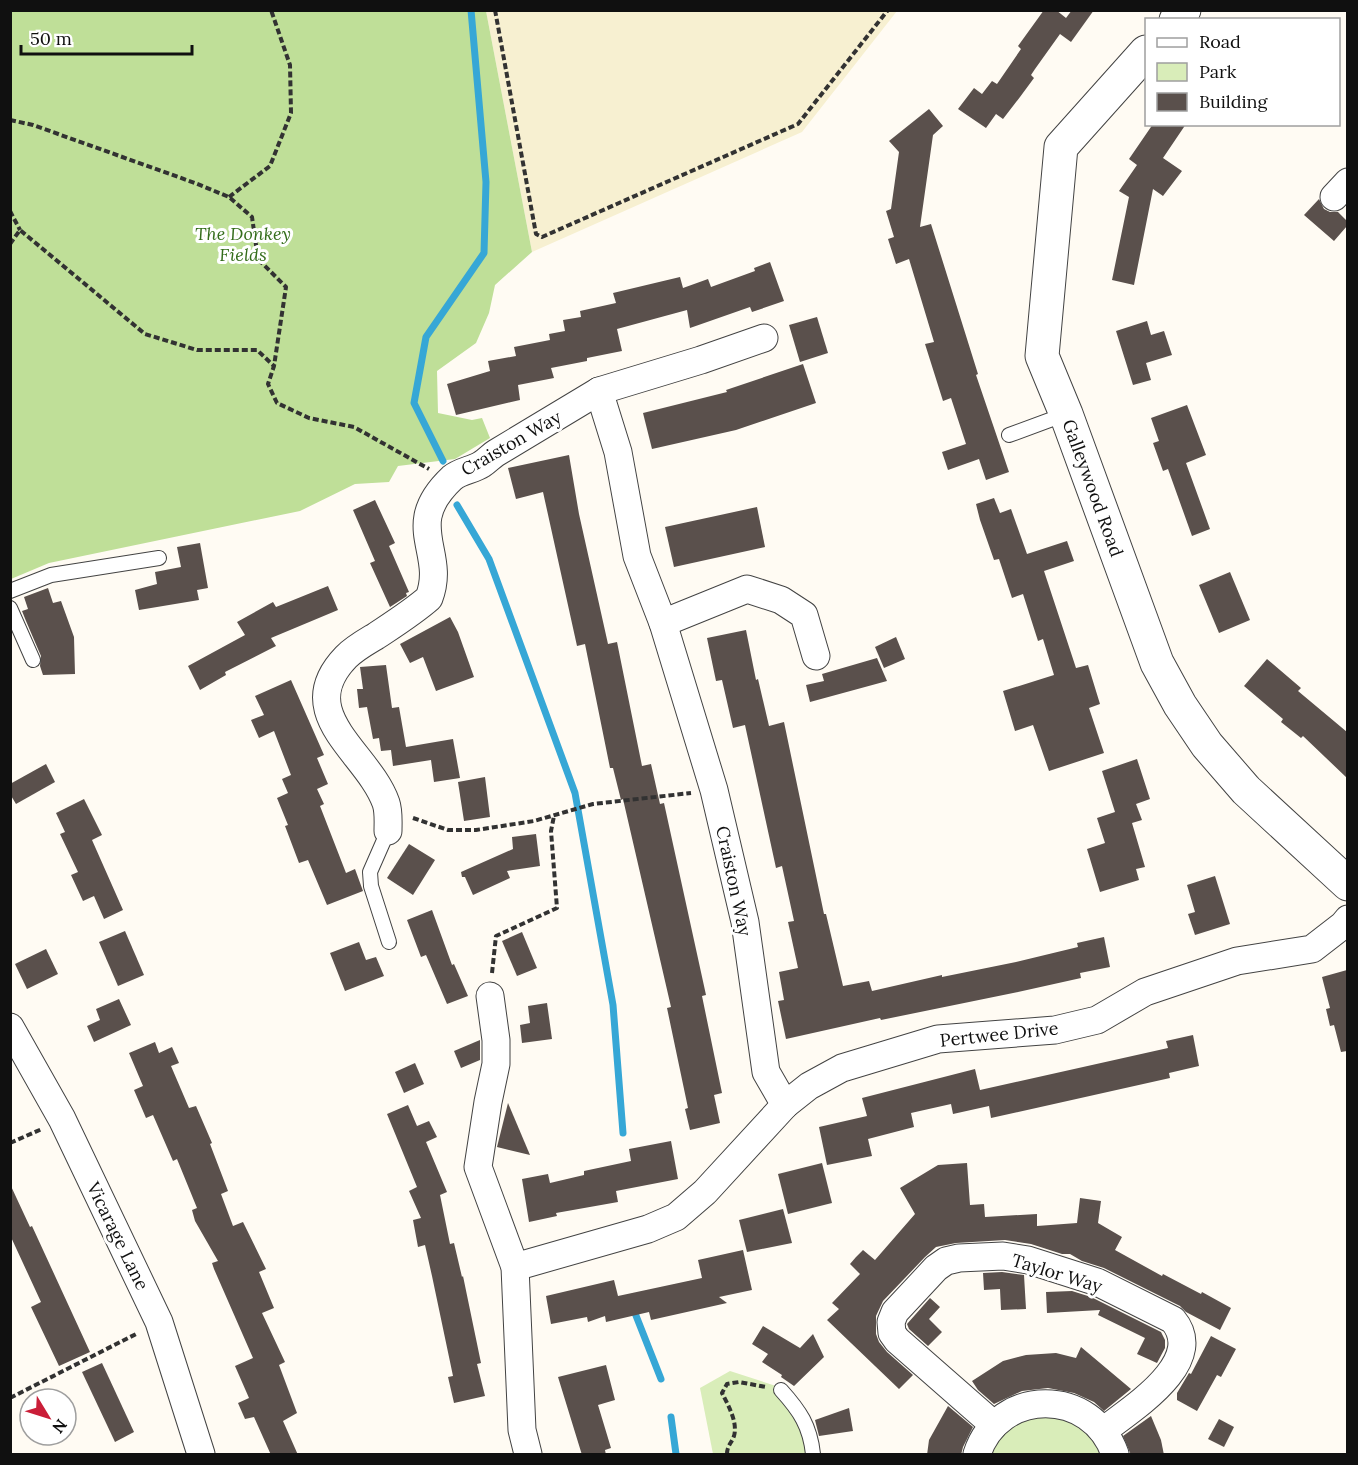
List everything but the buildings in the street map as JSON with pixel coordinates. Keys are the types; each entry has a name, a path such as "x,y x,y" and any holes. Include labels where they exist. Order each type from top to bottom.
{"street":[{"name":"Galleywood Road","path":"1145,53 1060,147 1042,356 1066,414 1156,663 1180,705 1207,745 1245,790 1347,884"},
{"name":"Craiston Way","path":"388,819 368,770 339,733 328,712 325,695 330,679 348,656 429,598 434,586 426,519 430,507 446,486 454,477 481,465 496,453 599,391 764,338"},
{"name":"Craiston Way","path":"599,391 618,452 638,556 663,623 714,790 745,922 766,1072 785,1105"},
{"path":"663,623 747,589 782,600 804,615 816,656"},
{"name":"Pertwee Drive","path":"515,1267 648,1229 676,1217 705,1192 785,1105 808,1086 842,1068 938,1040 1055,1030 1097,1020 1145,992 1237,961 1312,949 1343,925 1347,919"},
{"path":"490,996 496,1040 496,1064 478,1167 515,1267 522,1430 528,1455"},
{"name":"Vicarage Lane","path":"10,1027 62,1119 159,1322 197,1453"},
{"name":"Taylor Way","path":"993,1425 897,1340 892,1332 891,1322 895,1312 936,1268 946,1261 959,1258 1003,1256 1028,1260 1097,1282 1173,1320 1184,1338 1176,1364 1160,1387 1103,1431"},
{"path":"977,1455 981,1443 993,1425 1013,1410 1037,1403 1062,1404 1084,1414 1103,1431 1114,1455"}],"lane":[{"path":"1009,435 1066,414"},
{"path":"10,591 51,575 159,558"},
{"path":"10,608 33,660"},
{"path":"388,819 370,872 371,886 389,942"},
{"path":"781,1390 799,1410 811,1436 813,1455"}],"path":[{"path":"229,197 270,166 291,113 290,65 272,10"},
{"path":"495,10 536,234 542,237 798,124 888,10"},
{"path":"10,120 33,126 229,197 252,217 258,259 286,287 274,366 268,384 277,403 309,418 354,427 428,468 446,486"},
{"path":"10,211 20,230 145,334 197,351 257,350 274,366"},
{"path":"10,244 20,230"},
{"path":"388,819 448,830 476,830 555,816 593,804 714,790"},
{"path":"490,996 496,936 557,908 551,831 555,816"},
{"path":"10,1143 62,1119"},
{"path":"10,1398 159,1322"},
{"path":"727,1455 727,1448 734,1435 733,1417 722,1393 727,1384 739,1382 781,1390"}],"shaded area":[{"path":"486,11 897,11 802,132 532,252"}],"green space":[{"name":"The Donkey Fields","path":"11,10 486,11 532,252 495,285 489,313 476,343 437,371 438,413 472,420 482,418 490,438 455,459 398,466 389,482 355,484 300,511 49,563 11,579"},
{"path":"730,1371 776,1386 793,1406 812,1454 713,1454 700,1388"},
{"path":"1039,1415 1060,1417 1077,1424 1091,1436 1103,1454 990,1454 1010,1429"}],"waterway":[{"path":"443,461 414,403 426,337 484,253 486,182 471,10"},
{"path":"457,505 489,559 575,793 613,1005 623,1133"},
{"path":"633,1308 661,1379"},
{"path":"671,1417 676,1454"}]}
